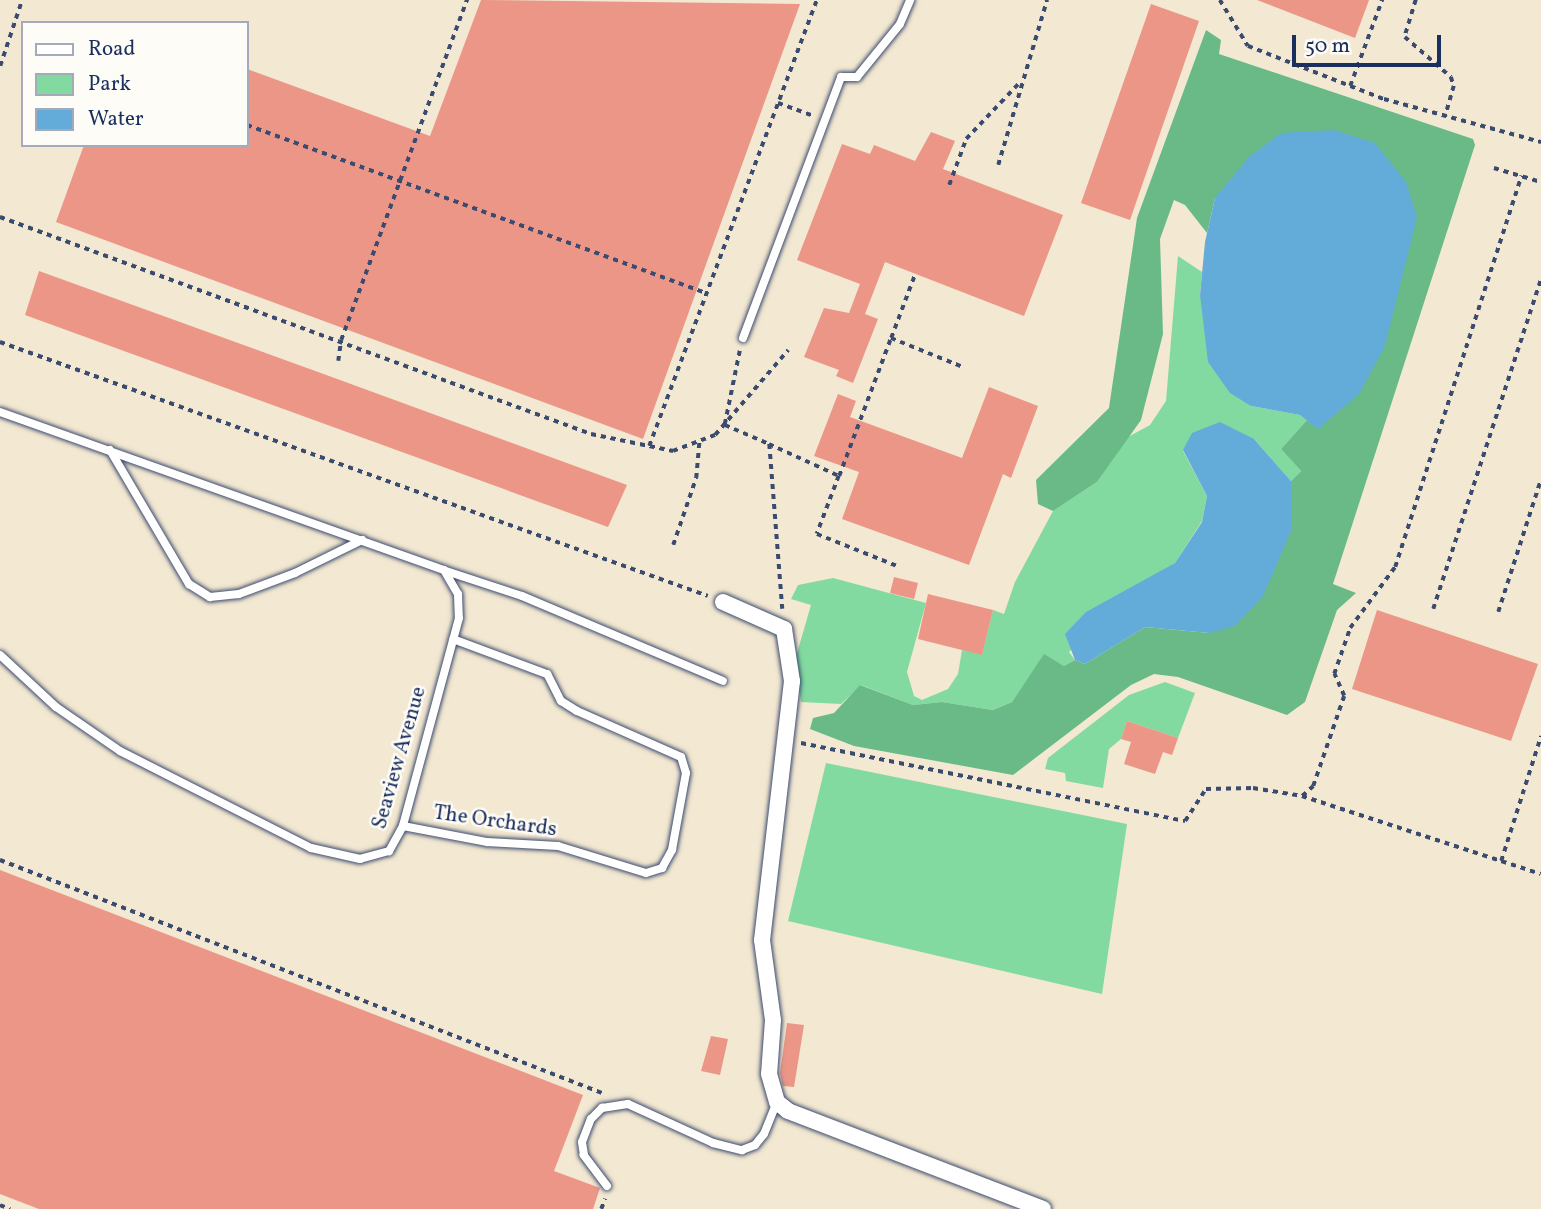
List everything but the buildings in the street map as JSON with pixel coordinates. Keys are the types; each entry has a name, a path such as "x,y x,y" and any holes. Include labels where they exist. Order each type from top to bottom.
{"street":[{"path":"723,602 784,629 792,681 762,940 773,1020 770,1082 777,1102 789,1111 1043,1209"}],"lane":[{"path":"743,338 822,120 841,77 857,77 900,24 910,0"},
{"path":"0,412 522,596 723,681"},
{"path":"110,450 190,584 210,597 239,594 284,578 362,540"},
{"name":"Seaview Avenue","path":"0,655 56,707 120,751 311,848 360,859 389,851 402,826 459,618 458,594 444,570"},
{"name":"The Orchards","path":"402,826 487,842 558,846 646,873 662,868 672,850 686,773 681,757 577,711 561,701 547,674 453,639"},
{"path":"607,1186 584,1155 582,1142 591,1119 602,1108 628,1104 713,1143 742,1150 755,1145 764,1134 777,1102"}],"path":[{"path":"0,66 22,0"},
{"path":"338,361 341,340 467,0"},
{"path":"649,446 817,0"},
{"path":"998,165 1047,0"},
{"path":"1220,0 1248,46 1350,86 1445,117 1541,142"},
{"path":"1350,86 1382,0"},
{"path":"1416,0 1405,37 1451,77 1454,86 1445,117"},
{"path":"949,185 966,139 1023,80"},
{"path":"778,103 822,120"},
{"path":"248,125 706,293"},
{"path":"1494,167 1541,182"},
{"path":"1302,796 1313,786 1344,696 1334,674 1350,628 1395,567 1521,176"},
{"path":"0,217 591,434 673,451 699,441 724,425 788,350"},
{"path":"897,566 817,534 915,274"},
{"path":"1433,609 1541,278"},
{"path":"724,425 743,338"},
{"path":"891,338 963,366"},
{"path":"0,342 723,602"},
{"path":"724,425 839,475"},
{"path":"673,545 696,478 699,441"},
{"path":"769,444 784,629"},
{"path":"1498,612 1541,479"},
{"path":"1501,861 1541,736"},
{"path":"786,740 958,779 1185,821 1206,789 1253,788 1302,796 1541,874"},
{"path":"0,860 628,1104"},
{"path":"0,1205 10,1209"}],"green space":[{"path":"1206,30 1221,40 1219,54 1473,139 1475,145 1333,584 1356,593 1337,610 1305,702 1287,715 1178,677 1154,674 1131,685 1013,775 854,746 810,729 813,718 834,713 860,685 913,705 942,702 993,710 1012,702 1044,654 1064,666 1075,660 1085,664 1145,627 1209,633 1291,531 1291,481 1301,471 1281,449 1307,420 1318,428 1215,198 1207,233 1185,205 1174,200 1160,239 1163,334 1141,420 1097,482 1053,511 1038,504 1036,480 1109,408 1137,218"},
{"path":"1178,256 1202,272 1200,295 1251,406 1300,415 1307,420 1281,449 1301,471 1291,481 1254,439 1183,451 1207,496 1202,521 1175,563 1137,587 1069,652 1075,660 1064,666 1044,655 1012,702 993,710 942,702 913,705 861,685 841,704 801,702 795,660 811,605 791,599 798,585 833,578 926,603 907,672 914,696 922,700 948,689 958,674 962,650 982,654 993,610 1004,614 1015,582 1053,511 1097,482 1128,437 1150,425 1166,401"},
{"path":"1165,682 1195,693 1178,738 1127,721 1121,739 1109,749 1103,788 1066,781 1065,773 1045,769 1048,758 1129,695"},
{"path":"826,763 1127,824 1102,994 788,921"}],"water":[{"path":"1334,130 1375,143 1406,182 1417,217 1385,346 1359,394 1318,429 1300,415 1251,406 1230,393 1208,362 1200,295 1205,242 1215,198 1249,157 1281,133"},
{"path":"1220,422 1254,439 1291,481 1291,531 1263,596 1235,626 1209,633 1145,627 1085,664 1075,660 1065,634 1086,612 1175,563 1202,522 1207,496 1183,450 1192,433"}]}
